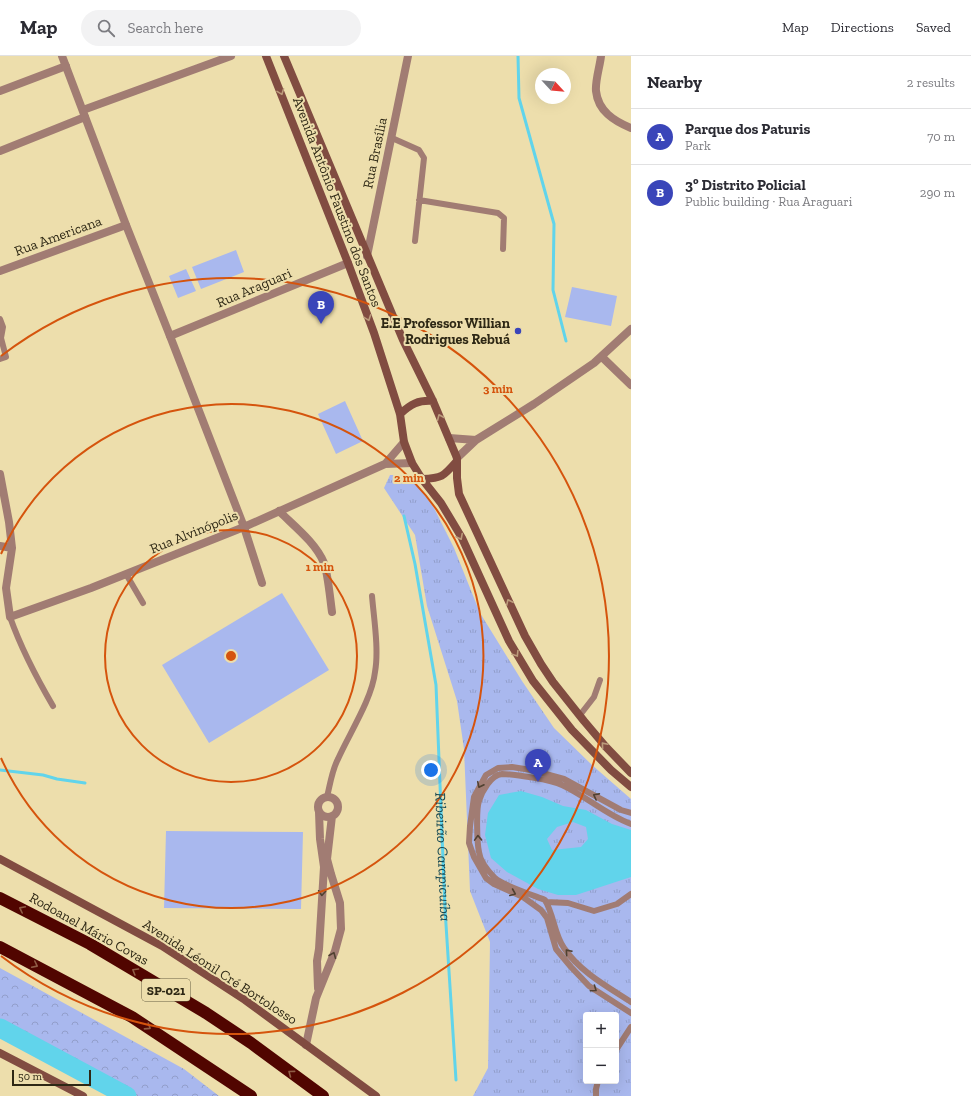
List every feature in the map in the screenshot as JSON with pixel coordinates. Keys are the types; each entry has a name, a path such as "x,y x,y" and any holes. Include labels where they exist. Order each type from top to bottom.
{"highway":[{"name":"Rodoanel Mário Covas","path":"0,898 90,944 206,1013 251,1043 322,1096"},
{"name":"SP-021","path":"0,947 132,1017 251,1096"}],"main road":[{"name":"Avenida Antônio Faustino dos Santos","path":"266,56 348,263 374,334 400,414 404,442 412,463 422,479 441,502 462,538 509,641 534,681 572,730 624,783 631,787"},
{"name":"Avenida Antônio Faustino dos Santos","path":"284,56 403,340 433,401 449,438 457,460 459,494 525,636 553,682 606,747 631,773"},
{"path":"400,414 410,405 415,403 433,401"},
{"path":"422,479 442,477 457,460"},
{"name":"Avenida Léonil Cré Bortolosso","path":"0,859 109,916 162,946 245,1000 376,1096"},
{"path":"0,1053 83,1096"}],"street":[{"path":"62,56 126,225 244,527 262,583"},
{"path":"0,150 84,113 231,56"},
{"name":"Rua Brasília","path":"367,256 408,56"},
{"path":"601,56 596,90 599,104 604,112 616,121 631,128"},
{"path":"0,91 66,66"},
{"name":"Rua Americana","path":"0,271 126,225"},
{"name":"Rua Araguari","path":"170,336 348,263"},
{"path":"457,460 476,440 534,404 602,357 631,329"},
{"path":"602,357 631,385"},
{"path":"449,438 476,440"},
{"name":"Rua Alvinópolis","path":"385,464 404,442"},
{"name":"Rua Alvinópolis","path":"10,617 126,574 244,527 385,464 412,463"},
{"path":"0,474 8,514 12,548 6,588 10,617"},
{"path":"280,511 312,544 322,559 332,612"},
{"path":"0,546 12,548"},
{"path":"318,991 317,962 324,867 320,839 318,803 323,798 327,797 335,799 338,805 337,812 332,816 324,817 319,812"},
{"path":"306,1045 318,991 335,951 341,929 340,903 330,874 327,859 332,816"}],"lane":[{"path":"392,138 419,150 424,158 415,241"},
{"path":"419,200 498,212 504,218 503,249"},
{"path":"0,319 3,327 1,338 6,357 0,360"},
{"path":"126,574 143,603"},
{"path":"327,797 337,761 372,685 375,673 376,659 372,596"},
{"path":"10,617 17,638 35,675 53,706"},
{"path":"580,715 594,697 600,680"},
{"path":"631,813 621,810 564,779 531,770 512,767 498,768 486,775 474,797 470,832 470,843 474,857 486,878 494,884 523,897 541,910 547,918 556,949 571,967 589,986 631,1013"},
{"path":"631,824 621,821 562,784 530,777 501,774 493,778 488,784 479,801 477,814 479,853 485,866 496,879 545,900 564,948 584,970 631,1002"},
{"path":"546,902 568,903 594,911 617,904 631,894"},
{"path":"617,1048 631,1027"},
{"path":"596,1096 597,1084"}],"green space":[{"path":"236,250 244,272 201,289 192,267"},
{"path":"186,269 196,291 178,298 169,276"},
{"path":"572,287 617,296 611,326 565,317"},
{"path":"345,401 363,441 336,454 318,414"},
{"path":"390,475 402,475 415,482 434,508 454,548 480,613 522,681 554,728 592,765 631,799 631,1096 473,1096 488,1068 490,942 470,891 464,749 457,701 427,606 415,535 384,488"},
{"path":"282,593 329,670 209,743 162,665"},
{"path":"166,831 303,832 301,909 164,908"},
{"path":"0,968 184,1069 219,1096 137,1096 58,1050 0,1020"}],"shaded area":[{"path":"521,791 542,797 563,806 586,810 612,824 631,830 631,877 576,895 558,895 538,889 507,872 491,858 485,835 488,813 499,795","holes":["573,822 586,827 588,839 581,847 552,850 547,839 557,827"]}],"waterway":[{"path":"518,56 519,98 554,224 553,290 566,341"},
{"name":"Ribeirão Carapicuíba","path":"404,516 415,564 436,685 445,909 456,1080"},
{"path":"0,770 43,775 57,779 85,783"},
{"name":"Ribeirão Carapicuíba","path":"0,1028 127,1096"}],"place":[{"name":"3º Distrito Policial","path":"321,324"},
{"name":"E.E Professor Willian Rodrigues Rebuá","path":"518,331"},
{"name":"Parque dos Paturis","path":"538,782"}]}
